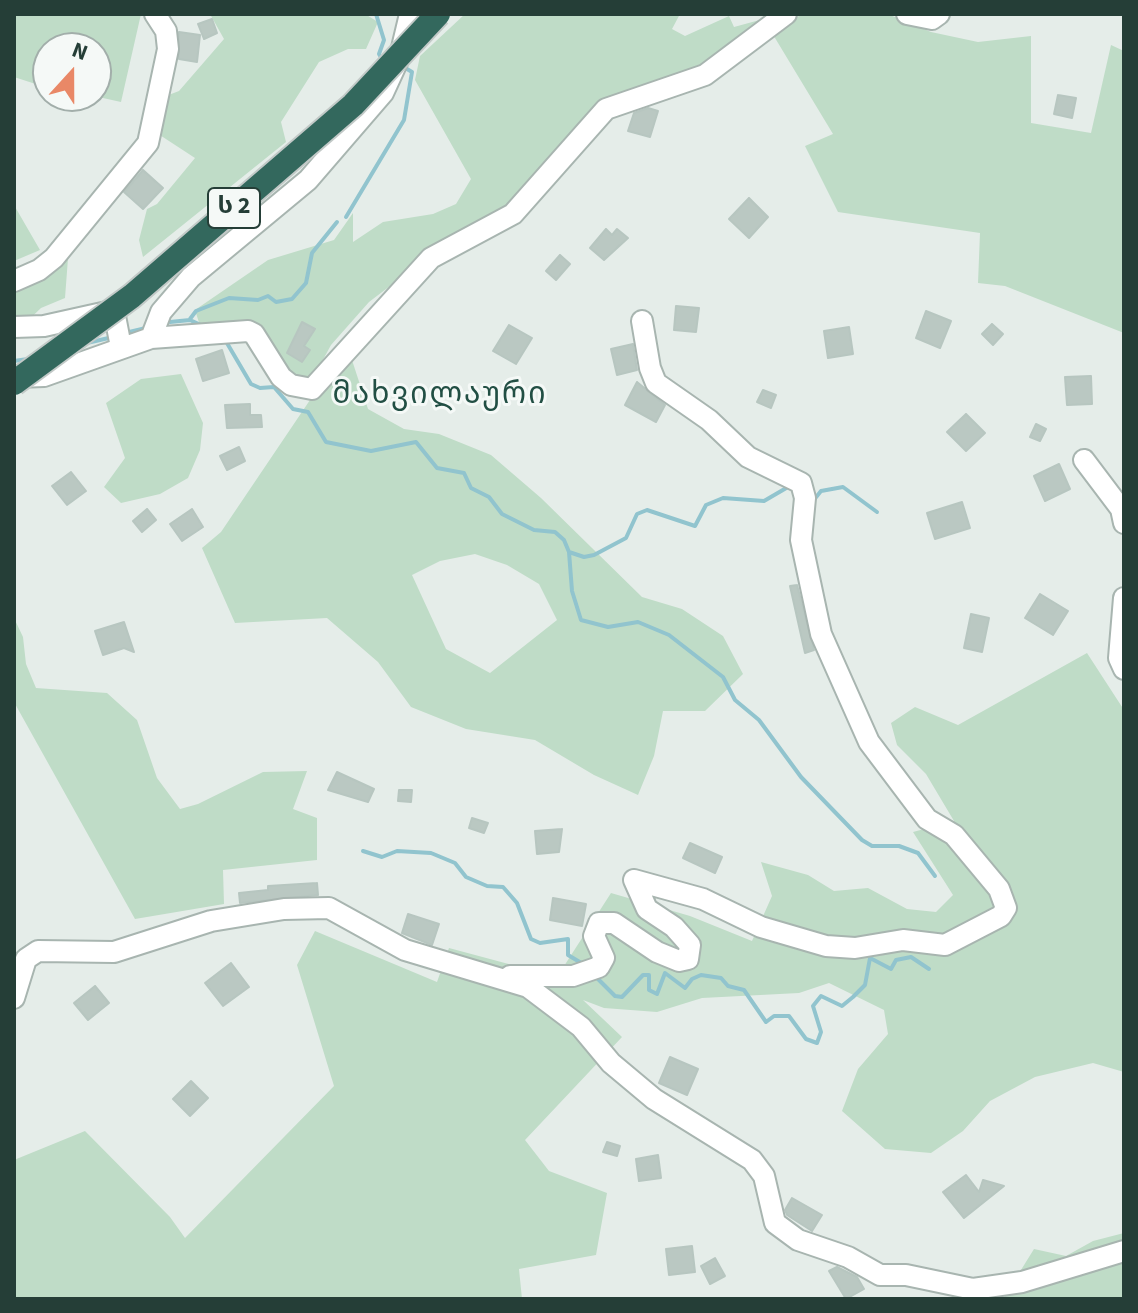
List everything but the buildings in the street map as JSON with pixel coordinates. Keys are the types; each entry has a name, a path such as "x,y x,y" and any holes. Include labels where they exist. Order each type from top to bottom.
{"highway":[{"name":"ს 2","path":"14,383 132,296 330,125 438,14"}],"street":[{"path":"14,281 39,270 54,258 148,143 168,49 166,31 155,14"},
{"path":"151,338 161,312 191,277 308,180 383,93 400,56 410,14"},
{"path":"14,377 44,376 120,337 151,338 248,331 254,334 281,377 291,385 312,389 431,258 513,214 606,109 705,75 786,14"},
{"path":"907,14 932,19 939,14"},
{"path":"14,327 44,326 107,312 115,316 120,337"},
{"path":"492,976 573,976 599,967 604,958 594,936 599,923 614,923 657,952 679,961 688,959 690,945 674,927 647,909 634,880 703,899 787,936 826,946 855,948 903,940 945,945 1001,916 1006,908 999,889 954,835 927,819 869,742 821,634 801,540 805,498 801,483 748,457 709,420 656,383 650,368 642,321"},
{"path":"1084,460 1121,509 1124,523"},
{"path":"1124,598 1119,658 1124,669"},
{"path":"14,998 26,959 38,951 114,952 211,921 284,909 329,908 405,950 528,987 581,1027 611,1063 654,1099 752,1160 764,1176 775,1223 798,1240 848,1257 880,1275 906,1275 973,1294 1124,1251"}],"green space":[{"path":"14,14 141,14 121,102 112,100 112,32 32,32 32,83 14,77"},
{"path":"210,14 365,14 378,22 366,49 348,49 319,62 281,122 286,142 143,257 139,240 147,209 157,204 195,158 146,126 153,101 179,91 224,39"},
{"path":"465,14 680,14 672,29 685,36 729,16 734,27 767,18 740,52 636,91 475,246 394,283 369,302 331,345 313,378 300,382 254,334 203,335 195,310 268,260 334,240 353,213 353,242 383,222 433,214 456,204 471,179 415,80 420,56"},
{"path":"802,14 890,15 931,32 978,42 1031,36 1031,123 1091,133 1111,45 1124,51 1124,333 1005,286 978,283 980,233 838,212 805,146 833,134 772,33"},
{"path":"14,205 40,250 14,261"},
{"path":"69,245 65,298 41,308 14,334 14,278"},
{"path":"350,354 368,409 404,429 439,434 491,455 541,498 642,597 682,609 723,636 743,674 705,711 663,711 654,756 638,795 594,775 535,740 466,729 411,707 378,662 327,618 235,623 202,548 221,532 310,400 337,375","holes":["475,554 507,565 539,584 557,620 490,673 446,649 412,575 440,561"]},
{"path":"181,374 203,423 200,450 188,478 160,494 121,503 104,487 125,458 106,403 141,379"},
{"path":"14,618 23,637 26,664 36,688 107,693 137,720 157,778 180,809 198,804 263,772 307,771 293,809 317,818 317,860 223,870 224,904 135,919 14,702"},
{"path":"1087,653 1124,710 1124,1072 1093,1063 1035,1077 990,1101 963,1131 931,1153 885,1149 842,1111 858,1069 888,1034 884,1010 829,983 799,993 702,998 657,1012 604,1008 583,1000 622,1037 525,1140 549,1171 607,1193 596,1255 519,1269 522,1299 14,1299 14,1160 85,1131 170,1217 185,1238 334,1086 297,965 315,931 437,982 449,948 557,977 611,893 690,916 752,941 772,896 761,862 808,875 834,891 868,888 907,909 936,912 953,895 913,832 954,821 926,774 897,745 891,723 915,707 958,725"},
{"path":"1124,1233 1124,1299 1003,1299 1034,1249 1066,1256 1093,1241"}],"waterway":[{"path":"376,14 384,40 379,54 382,59"},
{"path":"346,217 404,120 412,72 402,66"},
{"path":"190,319 196,311 229,298 258,300 268,296 276,302 292,299 306,283 312,253 337,222"},
{"path":"170,322 190,320 203,326"},
{"path":"125,333 146,328"},
{"path":"87,343 113,337"},
{"path":"224,338 251,384 260,388 274,387 293,409 308,412 326,442 371,451 416,442 437,468 464,473 471,488 489,497 502,514 534,530 555,532 564,540 569,552 572,591 581,620 608,627 638,622 669,635 723,677 735,700 759,720 801,777 862,840 872,846 899,846 918,853 935,876"},
{"path":"14,361 28,359"},
{"path":"569,552 584,557 594,555 626,538 637,514 647,510 695,526 706,505 723,498 764,501 788,487 792,489"},
{"path":"813,501 821,491 843,487 877,512"},
{"path":"363,851 382,857 397,851 431,853 455,863 466,877 487,886 503,887 517,903 531,939 540,943 568,939 568,955 583,964"},
{"path":"595,976 615,996 622,997 643,975 649,975 649,990 657,994 665,973 685,988 692,979 701,975 721,978 728,986 744,990 766,1022 774,1016 789,1016 806,1039 817,1043 821,1032 813,1006 821,996 842,1006 853,997 865,985 870,958 891,969 896,960 911,957 929,969"}],"district":[{"name":"მახვილაური","path":"440,396"}]}
